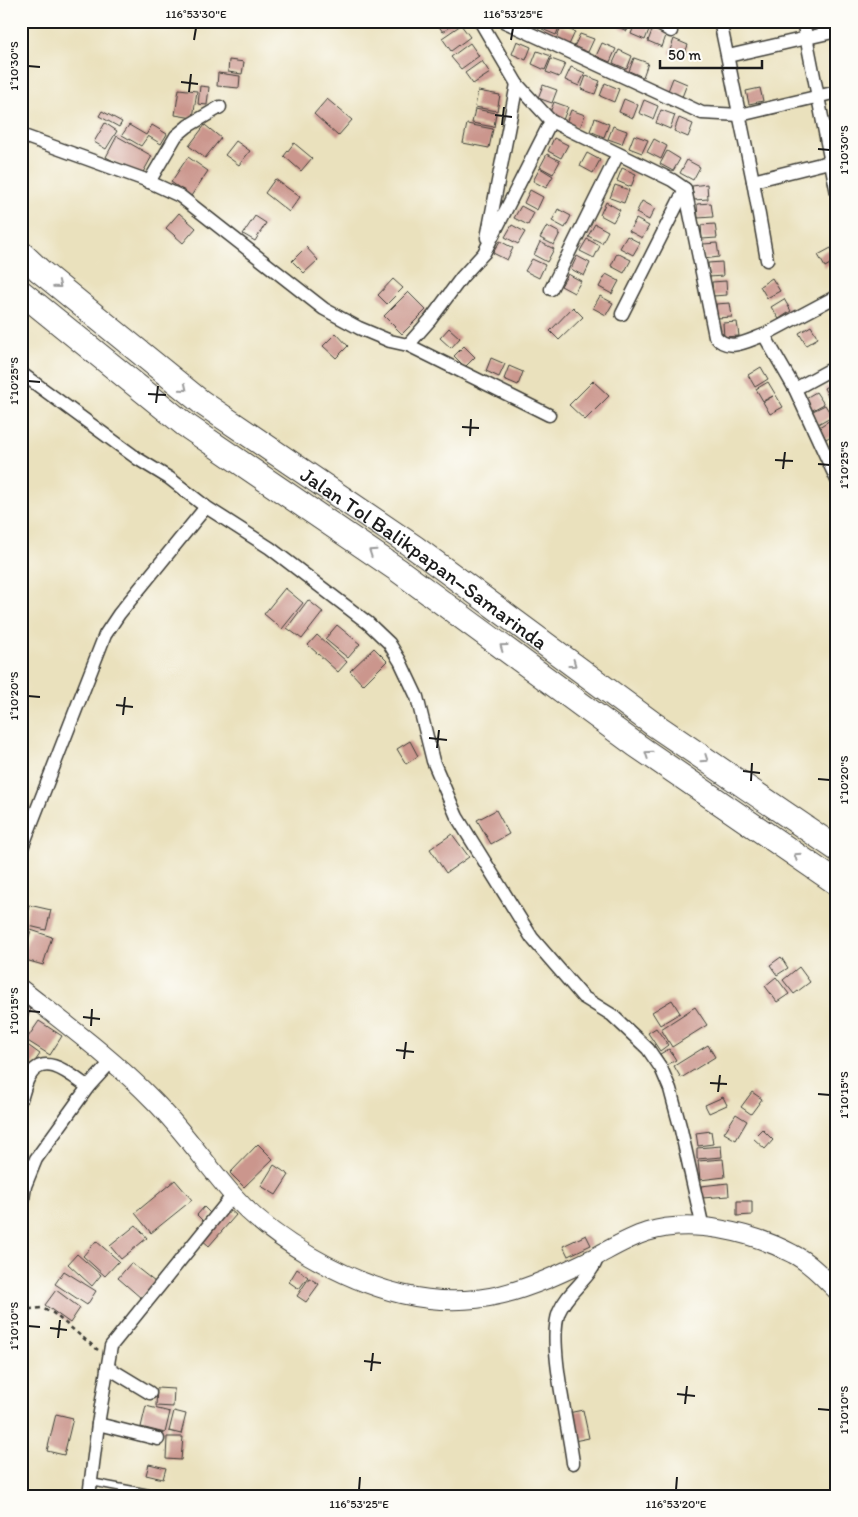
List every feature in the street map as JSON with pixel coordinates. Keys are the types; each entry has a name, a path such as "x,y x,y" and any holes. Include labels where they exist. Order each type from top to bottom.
{"highway":[{"name":"Jalan Tol Balikpapan–Samarinda","path":"21,253 40,271 201,402 414,547 652,723 837,850"},
{"name":"Jalan Tol Balikpapan–Samarinda","path":"21,292 184,424 398,570 636,745 837,883"}],"street":[{"path":"480,21 517,84 551,121 672,180 685,189 715,336 720,343 728,346 764,335 837,296"},
{"path":"503,21 688,107 713,115 740,115 837,92"},
{"path":"653,21 671,31"},
{"path":"720,21 753,181 767,260"},
{"path":"803,21 818,96 834,161 837,193"},
{"path":"728,56 837,30"},
{"path":"484,253 517,84"},
{"path":"149,182 176,136 188,126 220,107"},
{"path":"408,345 430,320 462,277 484,253 551,121"},
{"path":"21,135 149,182 180,196 324,309 359,328 390,341 408,345 549,415"},
{"path":"551,288 618,154"},
{"path":"753,181 834,161"},
{"path":"622,314 685,189"},
{"path":"764,335 795,389 837,480"},
{"path":"795,389 837,366"},
{"path":"21,373 138,459 169,478 206,507 270,548 368,623 389,643 417,697 433,761 458,817 532,938 583,997 612,1014 648,1048 661,1068 670,1089 681,1130 703,1228"},
{"path":"21,850 105,634 206,507"},
{"path":"21,989 78,1032 160,1108 197,1148 233,1195 282,1236 347,1275 374,1286 425,1298 458,1301 498,1297 556,1276 631,1238 649,1231 675,1227 703,1228 758,1240 794,1254 837,1291"},
{"path":"21,1212 25,1186 36,1159 88,1086 111,1062"},
{"path":"21,1099 29,1077 37,1068 46,1065 56,1066 88,1086"},
{"path":"90,1496 98,1424 108,1360 114,1341 233,1195"},
{"path":"573,1463 559,1375 555,1327 562,1306 586,1279 598,1256"},
{"path":"108,1360 150,1393"},
{"path":"98,1424 158,1439"}],"lane":[{"path":"92,1482 165,1496"}],"path":[{"path":"21,1310 41,1308 53,1313 108,1360"}],"building":[{"path":"435,21 458,21 443,32"},
{"path":"545,21 561,22 556,35 542,29"},
{"path":"615,21 631,21 627,31 613,25"},
{"path":"636,21 650,27 645,40 631,34"},
{"path":"688,21 705,21 706,24 689,27"},
{"path":"461,25 470,37 451,51 442,38"},
{"path":"561,26 575,32 569,45 556,40"},
{"path":"653,28 667,33 662,47 648,41"},
{"path":"580,34 594,39 588,52 574,47"},
{"path":"674,39 688,45 683,58 669,53"},
{"path":"517,41 531,47 526,60 512,54"},
{"path":"470,43 479,56 461,69 451,57"},
{"path":"602,43 616,49 610,62 596,56"},
{"path":"619,50 632,56 627,69 613,63"},
{"path":"537,51 551,56 545,70 532,64"},
{"path":"634,58 648,63 643,77 629,71"},
{"path":"551,59 565,64 559,77 546,72"},
{"path":"229,60 244,62 242,74 228,72"},
{"path":"482,61 490,73 473,84 465,73"},
{"path":"571,67 585,73 579,86 565,80"},
{"path":"218,73 240,76 239,88 217,86"},
{"path":"586,76 600,81 595,94 581,89"},
{"path":"673,78 687,84 682,97 668,91"},
{"path":"605,83 619,89 614,102 600,96"},
{"path":"543,85 557,90 552,103 538,98"},
{"path":"200,86 209,87 207,105 198,104"},
{"path":"760,88 763,101 749,104 746,91"},
{"path":"179,89 197,91 193,118 175,115"},
{"path":"478,91 500,95 497,111 475,107"},
{"path":"327,99 352,120 338,136 314,114"},
{"path":"624,99 638,105 633,118 619,112"},
{"path":"644,100 658,106 653,119 639,113"},
{"path":"554,102 568,107 563,120 549,115"},
{"path":"475,109 496,113 494,127 472,123"},
{"path":"571,110 585,115 580,128 566,123"},
{"path":"661,110 675,115 670,129 656,123"},
{"path":"102,111 122,122 119,127 99,116"},
{"path":"595,118 609,124 604,137 590,131"},
{"path":"679,118 693,124 688,137 674,131"},
{"path":"105,123 117,131 106,149 94,142"},
{"path":"467,124 493,129 489,148 463,143"},
{"path":"129,125 146,135 152,125 167,134 161,144 148,136 141,146 122,135"},
{"path":"205,125 221,138 205,158 189,146"},
{"path":"613,126 627,131 622,144 608,139"},
{"path":"634,135 648,140 642,153 629,148"},
{"path":"117,136 152,156 141,176 106,157"},
{"path":"554,138 568,145 561,158 548,151"},
{"path":"654,139 667,146 661,159 647,152"},
{"path":"236,141 250,151 239,165 225,155"},
{"path":"294,143 312,158 301,171 284,156"},
{"path":"667,151 680,159 673,171 660,164"},
{"path":"587,153 600,160 593,173 580,166"},
{"path":"547,154 560,161 553,174 540,167"},
{"path":"188,157 208,171 191,196 171,182"},
{"path":"687,160 700,167 693,180 680,173"},
{"path":"540,168 553,176 546,188 533,181"},
{"path":"622,168 636,174 631,187 617,181"},
{"path":"275,179 300,197 289,212 265,193"},
{"path":"707,184 708,199 694,200 692,186"},
{"path":"615,185 629,190 624,203 610,198"},
{"path":"530,190 543,197 537,210 524,203"},
{"path":"642,201 655,208 649,220 636,213"},
{"path":"606,202 620,210 613,222 600,215"},
{"path":"711,203 713,217 698,218 697,204"},
{"path":"521,206 534,213 528,225 514,218"},
{"path":"558,209 571,216 565,228 552,221"},
{"path":"179,213 196,228 183,243 166,228"},
{"path":"255,216 266,223 255,241 243,234"},
{"path":"636,219 649,226 642,238 629,231"},
{"path":"595,224 608,231 602,243 588,236"},
{"path":"715,224 717,238 702,239 701,225"},
{"path":"512,225 525,232 518,244 505,237"},
{"path":"547,226 560,233 554,245 540,238"},
{"path":"627,236 640,243 633,255 620,248"},
{"path":"587,239 600,246 594,258 580,251"},
{"path":"500,241 513,248 507,260 493,253"},
{"path":"540,242 554,249 547,262 534,255"},
{"path":"717,243 719,257 704,259 703,244"},
{"path":"306,247 318,260 304,273 292,261"},
{"path":"831,248 837,260 825,267 818,255"},
{"path":"617,253 631,260 624,273 611,266"},
{"path":"577,256 590,263 584,276 571,269"},
{"path":"532,259 545,265 539,278 525,271"},
{"path":"722,262 723,276 709,277 708,263"},
{"path":"568,274 581,281 574,293 561,286"},
{"path":"606,274 619,281 612,294 599,287"},
{"path":"772,278 780,291 767,298 760,286"},
{"path":"393,279 403,288 387,304 378,295"},
{"path":"726,281 727,295 713,296 712,282"},
{"path":"408,292 426,310 402,334 384,316"},
{"path":"600,296 613,303 606,315 593,308"},
{"path":"784,299 791,311 779,319 771,307"},
{"path":"730,303 732,317 717,318 716,304"},
{"path":"573,307 583,317 559,340 550,331"},
{"path":"737,322 739,336 724,337 723,323"},
{"path":"811,326 818,338 806,345 799,333"},
{"path":"449,328 460,338 451,348 440,338"},
{"path":"336,333 348,346 336,358 323,346"},
{"path":"464,346 475,357 465,367 454,356"},
{"path":"491,358 505,364 499,377 486,371"},
{"path":"509,366 523,372 518,385 504,379"},
{"path":"761,367 768,379 755,387 748,375"},
{"path":"593,381 609,396 585,420 569,405"},
{"path":"837,381 837,397 830,400 824,388"},
{"path":"768,382 783,407 770,414 763,402 773,396 763,401 756,389"},
{"path":"816,392 824,404 811,411 804,399"},
{"path":"825,405 832,416 818,424 811,412"},
{"path":"832,419 837,432 826,439 819,427"},
{"path":"285,588 303,603 282,629 264,614"},
{"path":"308,600 323,612 302,639 287,628"},
{"path":"337,625 360,644 348,658 325,639"},
{"path":"317,635 347,662 338,672 308,645"},
{"path":"374,648 387,661 363,685 350,671"},
{"path":"410,741 418,756 406,764 397,749"},
{"path":"496,810 509,834 491,844 477,820"},
{"path":"452,834 469,857 446,873 430,849"},
{"path":"29,905 51,910 46,930 25,925"},
{"path":"31,930 52,937 43,965 22,959"},
{"path":"781,957 788,968 777,975 770,965"},
{"path":"799,967 810,982 794,994 783,980"},
{"path":"776,977 789,994 777,1002 765,986"},
{"path":"672,1000 680,1013 660,1025 652,1012"},
{"path":"21,1005 31,1009 21,1031"},
{"path":"695,1007 707,1025 672,1047 661,1029"},
{"path":"39,1021 62,1036 50,1055 26,1040"},
{"path":"656,1028 668,1045 660,1051 648,1033"},
{"path":"22,1041 40,1054 23,1079 21,1078"},
{"path":"708,1045 715,1057 681,1078 674,1066"},
{"path":"669,1049 676,1060 667,1065 660,1054"},
{"path":"752,1092 762,1099 751,1114 741,1107"},
{"path":"723,1097 727,1105 709,1113 705,1105"},
{"path":"736,1114 747,1121 736,1140 724,1133"},
{"path":"762,1129 773,1140 765,1149 753,1138"},
{"path":"711,1131 713,1144 698,1146 696,1133"},
{"path":"258,1144 273,1159 244,1187 230,1173"},
{"path":"721,1146 722,1157 697,1159 697,1148"},
{"path":"723,1159 725,1177 700,1180 698,1161"},
{"path":"274,1165 289,1175 276,1195 261,1186"},
{"path":"175,1180 192,1200 151,1233 135,1213"},
{"path":"728,1183 729,1196 702,1198 701,1186"},
{"path":"737,1201 752,1201 752,1215 737,1216"},
{"path":"204,1207 212,1215 205,1223 197,1215"},
{"path":"228,1208 236,1215 209,1246 201,1239"},
{"path":"136,1225 147,1238 121,1259 110,1246"},
{"path":"586,1235 591,1245 568,1256 563,1246"},
{"path":"96,1241 119,1261 105,1276 83,1256"},
{"path":"77,1254 101,1275 92,1286 68,1264"},
{"path":"131,1263 155,1282 141,1298 118,1278"},
{"path":"297,1269 308,1277 299,1289 289,1282"},
{"path":"64,1271 96,1291 87,1305 55,1284"},
{"path":"309,1278 319,1284 306,1302 297,1296"},
{"path":"56,1290 80,1308 70,1323 45,1305"},
{"path":"157,1388 174,1389 173,1407 156,1406"},
{"path":"146,1406 170,1412 165,1433 141,1427"},
{"path":"583,1410 589,1438 574,1441 568,1413"},
{"path":"174,1411 186,1414 181,1434 169,1431"},
{"path":"56,1414 73,1418 64,1455 47,1451"},
{"path":"167,1437 183,1437 181,1460 166,1459"},
{"path":"149,1464 166,1468 163,1479 146,1475"}]}
